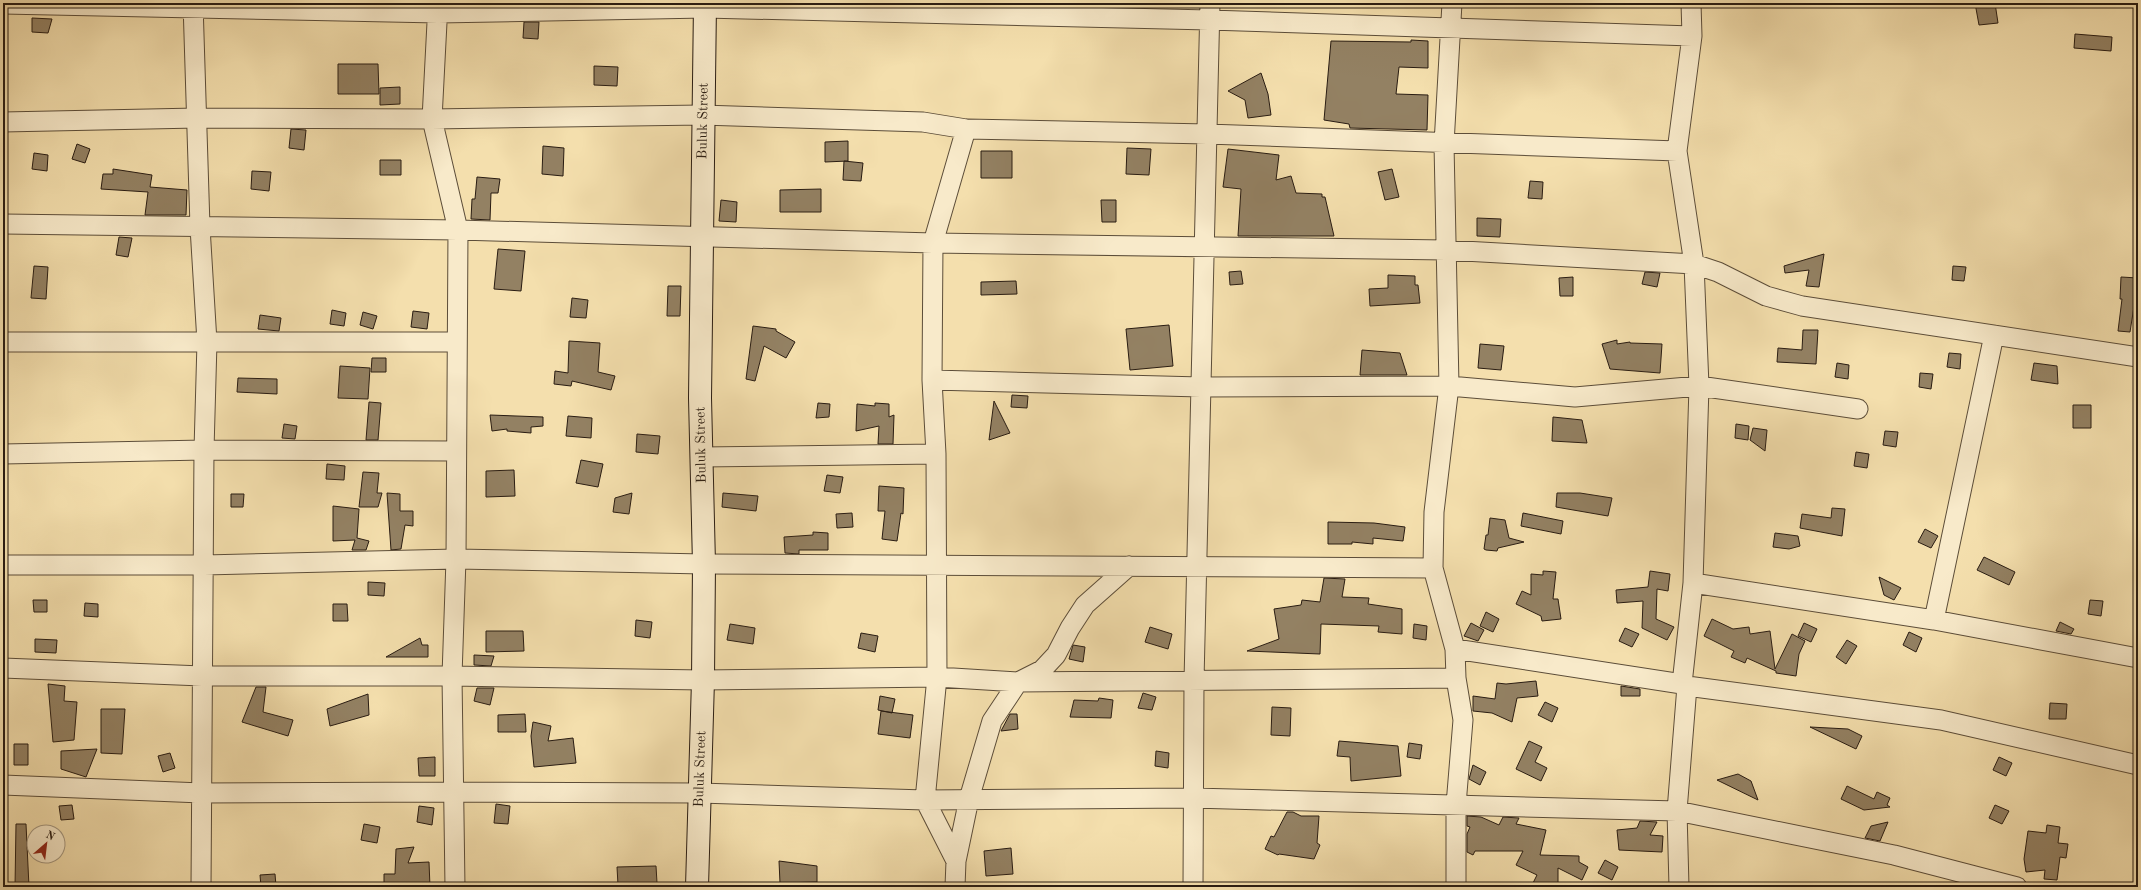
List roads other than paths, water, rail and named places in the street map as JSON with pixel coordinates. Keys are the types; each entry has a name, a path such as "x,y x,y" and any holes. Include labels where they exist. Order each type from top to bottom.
{"street":[{"path":"1452,3 1444,144 1449,386 1434,512 1433,568 1455,649 1456,678 1463,720 1456,805 1456,887"},
{"path":"1679,887 1677,811 1685,685 1694,583 1699,386 1694,264 1677,151 1692,36 1691,3"},
{"path":"3,4 438,8 705,5 1209,12 1450,27 1692,36"},
{"name":"Buluk Street","path":"697,887 703,680 704,564 701,457 702,115 705,5"},
{"path":"193,6 200,227 207,342 204,450 201,887"},
{"path":"438,8 432,119 458,230 456,559 452,676 455,887"},
{"path":"1193,887 1196,566 1209,12"},
{"path":"3,122 197,118 432,119 702,115 923,122 966,129 1207,134 1444,144 1677,151"},
{"path":"956,861 926,800 937,677 935,565 936,454 932,380 933,243 966,129"},
{"path":"3,224 458,230 933,243 1204,248 1446,250 1694,264 1718,272 1766,296 1802,306 2138,357"},
{"path":"1934,620 1994,335"},
{"path":"3,342 457,342"},
{"path":"932,380 1201,387 1449,386 1575,398 1699,386 1858,409"},
{"path":"3,454 204,450 456,451"},
{"path":"701,457 936,454"},
{"path":"3,565 204,565 456,559 704,564 1433,568"},
{"path":"955,887 956,861 969,799 992,721 1018,682 1042,670 1056,655 1070,628 1086,605 1129,566"},
{"path":"1694,583 1934,620 2138,658"},
{"path":"1455,649 1685,685 1941,720 2138,765"},
{"path":"3,668 202,676 452,676 703,680 937,677 1018,682 1456,678"},
{"path":"3,785 202,793 699,793 926,800 1193,798 1677,811 1894,854 2017,887"}]}
